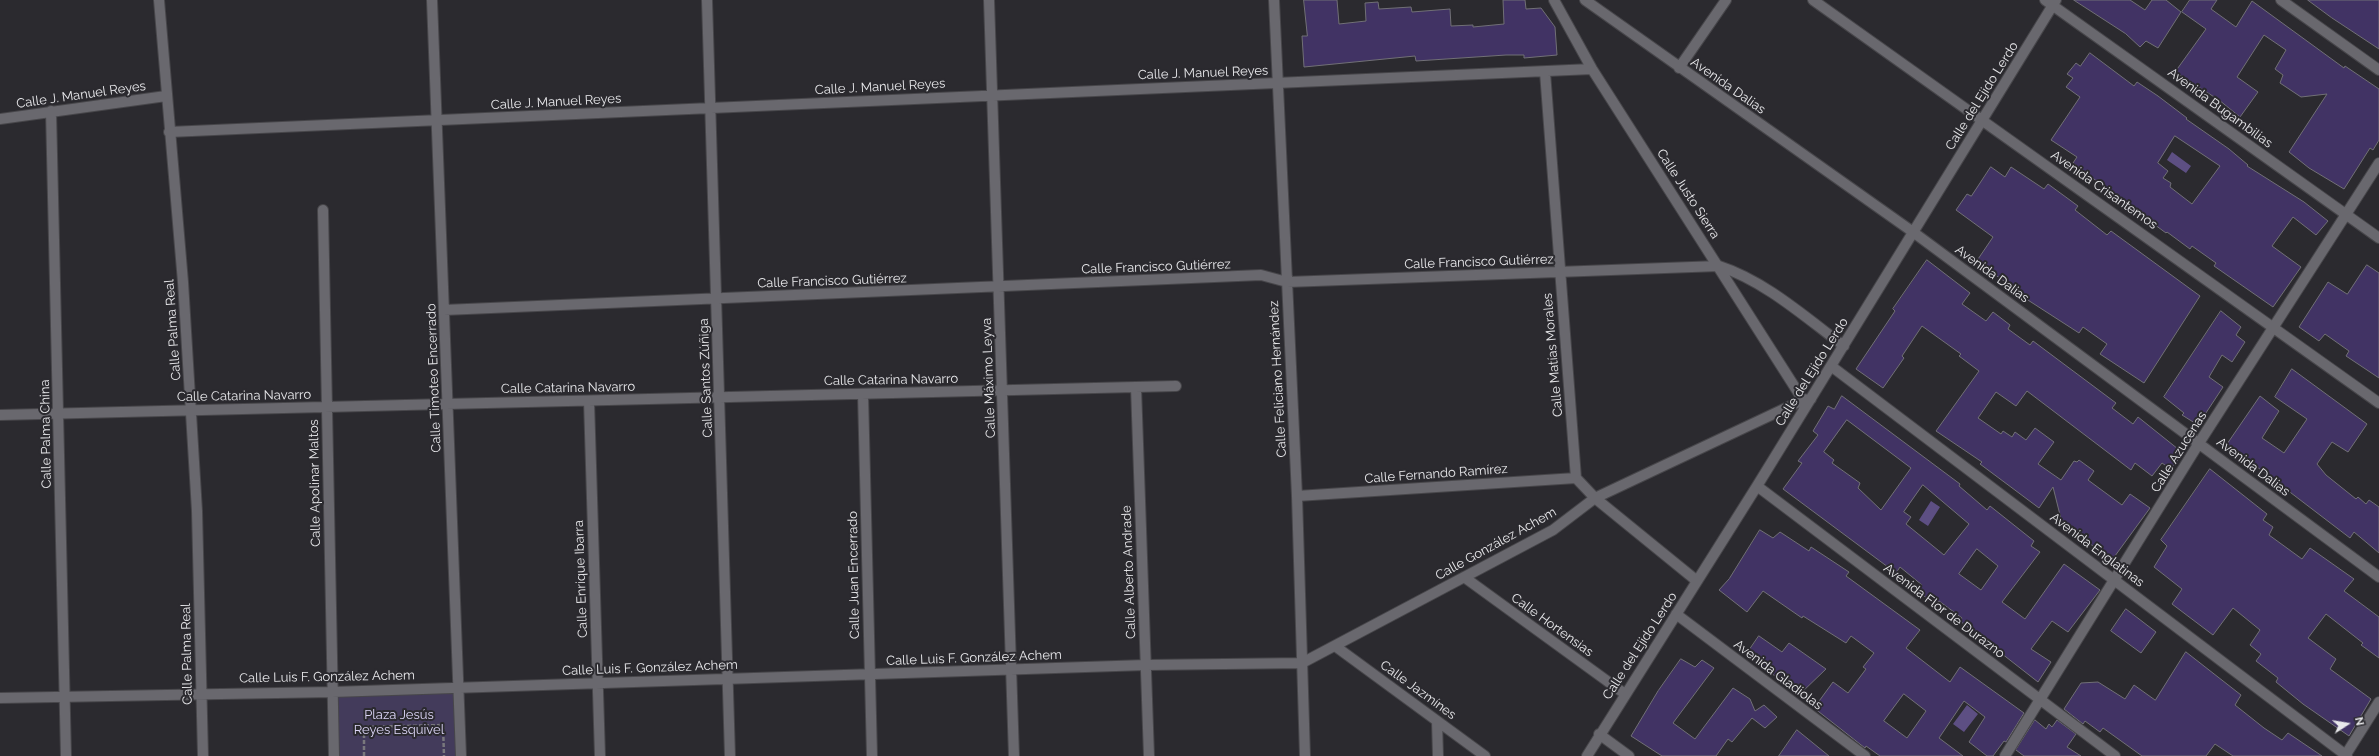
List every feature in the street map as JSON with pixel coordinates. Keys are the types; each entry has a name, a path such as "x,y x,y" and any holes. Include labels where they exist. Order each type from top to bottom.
{"street":[{"name":"Calle Palma Real","path":"159,0 169,132 183,282 197,511 203,756"},
{"name":"Calle Timoteo Encerrado","path":"432,0 461,756"},
{"name":"Calle Santos Zúñiga","path":"707,0 730,756"},
{"name":"Calle Máximo Leyva","path":"989,0 1014,756"},
{"name":"Calle Feliciano Hernández","path":"1274,0 1297,496 1305,756"},
{"name":"Calle Justo Sierra","path":"1554,0 1592,69 1807,400"},
{"name":"Avenida Dalias","path":"1585,0 1679,68 1914,232 2379,576"},
{"path":"1679,68 1726,0"},
{"name":"Avenida Crisantemos","path":"1813,0 2379,403"},
{"path":"2281,0 2379,70"},
{"name":"Calle del Ejido Lerdo","path":"1587,756 1599,734 1757,486 1807,400 1844,346 1982,120 2051,2"},
{"name":"Avenida Bugambilias","path":"2051,2 2379,238"},
{"name":"Calle J. Manuel Reyes","path":"169,132 1592,69"},
{"name":"Calle Matías Morales","path":"1545,72 1559,272 1576,478"},
{"name":"Calle J. Manuel Reyes","path":"0,119 166,96"},
{"name":"Calle Palma China","path":"51,111 66,756"},
{"name":"Calle Azucenas","path":"2005,756 2199,442 2379,164"},
{"name":"Calle Apolinar Maltos","path":"323,210 334,756"},
{"name":"Calle Francisco Gutiérrez","path":"444,310 1261,275 1287,282 1719,266 1738,272 1776,297 1844,346"},
{"name":"Avenida Englatinas","path":"1831,366 2346,756"},
{"name":"Calle Catarina Navarro","path":"0,415 1176,386"},
{"name":"Calle Alberto Andrade","path":"1136,388 1149,756"},
{"name":"Calle Juan Encerrado","path":"863,394 872,756"},
{"name":"Calle González Achem","path":"1302,663 1553,530 1595,498 1807,400"},
{"name":"Calle Enrique Ibarra","path":"589,401 600,756"},
{"path":"1576,478 1595,498 1697,581"},
{"name":"Calle Fernando Ramírez","path":"1297,496 1576,478"},
{"name":"Avenida Flor de Durazno","path":"1757,486 2115,756"},
{"name":"Calle Hortensias","path":"1464,577 1625,694"},
{"name":"Avenida Gladiolas","path":"1676,614 1865,756"},
{"name":"Calle Jazmínes","path":"1335,646 1485,756"},
{"name":"Calle Luis F. González Achem","path":"0,698 201,693 332,692 1011,669 1146,665 1302,663"},
{"path":"2346,756 2379,702"},
{"path":"1437,721 1438,756"},
{"path":"1599,734 1629,756"}],"path":[{"path":"364,756 364,727 443,725 444,756"}],"green space":[{"name":"Plaza Jesús Reyes Esquivel","path":"464,689 466,756 334,756 333,690"}],"shaded area":[{"path":"2172,152 2191,166 2186,173 2167,160"},
{"path":"1931,501 1940,507 1928,526 1919,520"},
{"path":"1967,705 1978,714 1964,732 1953,724"}],"building":[{"path":"1304,0 1337,0 1339,24 1366,21 1365,3 1378,2 1379,9 1411,7 1412,12 1450,9 1451,26 1473,25 1473,27 1504,24 1503,0 1525,0 1526,9 1541,8 1555,27 1557,55 1524,58 1524,55 1506,55 1416,61 1415,56 1304,67 1302,36 1307,36"},
{"path":"2074,0 2130,0 2145,10 2152,0 2166,0 2181,12 2158,48 2146,41 2140,47 2126,34"},
{"path":"2190,0 2217,0 2211,9 2236,27 2252,1 2344,68 2345,66 2379,89 2379,140 2373,150 2370,148 2344,189 2309,168 2289,152 2327,94 2301,97 2280,83 2283,75 2275,69 2286,50 2264,35 2237,77 2258,92 2240,117 2219,100 2175,72 2206,29 2182,12"},
{"path":"2308,0 2379,0 2379,49 2332,18"},
{"path":"2090,53 2134,86 2137,82 2229,149 2248,165 2247,166 2304,202 2328,221 2316,235 2293,217 2272,246 2301,267 2273,307 2214,266 2216,263 2192,246 2190,249 2128,205 2073,163 2077,157 2051,140 2080,97 2066,87 2073,78 2067,74 2076,63 2080,66","holes":["2175,136 2220,166 2192,204 2170,187 2171,183 2163,178 2168,171 2158,163"]},
{"path":"1991,167 2005,177 2011,167 2044,189 2048,184 2078,206 2075,210 2107,235 2111,231 2200,296 2144,383 2100,354 2107,344 2083,327 2079,333 2017,293 2019,291 1976,262 1993,237 1956,210 1967,194 1971,196"},
{"path":"1927,260 1970,293 1962,304 1986,321 1993,312 2010,325 2008,329 2030,345 2033,341 2116,403 2112,408 2133,424 2138,417 2183,453 2171,469 2162,463 2152,476 2135,463 2131,470 2027,391 2016,406 1996,392 1978,418 2001,434 2003,431 2012,437 2015,432 2026,440 2035,428 2054,442 2038,464 2061,480 2074,461 2077,462 2079,460 2094,471 2088,480 2122,505 2130,494 2150,508 2112,560 2062,523 2053,487 2039,508 1980,464 1982,462 1936,431 1979,371 1959,356 1961,354 1922,326 1902,356 1904,358 1883,388 1856,369 1895,311 1893,309"},
{"path":"2367,265 2379,273 2379,378 2346,356 2349,351 2325,334 2319,341 2299,327 2328,282 2347,294"},
{"path":"2221,311 2241,327 2236,335 2245,342 2232,362 2222,355 2209,377 2223,387 2198,425 2182,415 2184,413 2164,397"},
{"path":"2292,369 2367,424 2348,452 2332,442 2317,464 2326,475 2356,499 2358,497 2366,504 2369,500 2379,507 2379,553 2354,532 2350,538 2227,444 2260,396 2279,411 2262,438 2284,453 2307,419 2275,397"},
{"path":"1842,396 1960,484 1959,486 1987,510 1990,506 2034,541 2031,546 2040,552 2002,602 2025,619 2064,564 2100,590 2068,632 2052,621 2031,649 2051,662 2038,682 1960,621 1962,618 1939,601 1936,605 1917,591 1922,585 1900,567 1896,573 1783,489 1802,463 1798,461 1818,435 1813,431 1828,406 1834,409","holes":["1847,420 1911,468 1881,510 1858,488 1860,483 1832,463 1834,460 1824,452","1923,485 1969,524 1944,555 1906,524 1911,517 1904,512","1977,549 1998,566 1981,590 1959,574"]},
{"path":"2210,469 2267,514 2263,520 2273,527 2269,535 2302,559 2310,548 2354,579 2344,591 2379,617 2379,658 2361,645 2363,643 2326,614 2308,638 2336,659 2330,669 2371,699 2349,736 2303,704 2276,682 2278,678 2256,661 2261,654 2250,645 2260,630 2233,608 2213,635 2172,604 2182,589 2154,567 2167,546 2161,540"},
{"path":"1760,530 1773,538 1780,532 1809,551 1811,547 1849,572 1846,576 1920,630 1906,648 1950,682 1960,667 2024,713 2006,742 2004,741 1993,756 1987,756 1969,742 1985,717 1964,701 1939,738 1963,756 1880,756 1866,746 1865,748 1814,708 1833,682 1848,693 1866,669 1863,667 1874,653 1851,636 1846,643 1803,616 1802,618 1763,591 1747,612 1719,590 1729,579","holes":["1904,694 1926,711 1907,738 1884,721"]},
{"path":"2126,609 2156,632 2141,653 2111,631"},
{"path":"1759,636 1782,652 1789,643 1826,669 1800,694 1746,655"},
{"path":"2186,652 2241,695 2235,705 2264,728 2282,740 2288,733 2322,756 2233,756 2215,744 2206,756 2142,756 2103,728 2100,732 2085,721 2083,724 2064,709 2081,683 2098,682 2125,699 2134,685 2155,700"},
{"path":"1681,659 1695,667 1702,660 1714,668 1673,723 1695,739 1733,688 1750,699 1755,711 1764,705 1777,717 1765,728 1752,718 1732,742 1728,739 1716,756 1662,756 1631,736 1658,691"},
{"path":"2035,720 2046,729 2049,724 2052,727 2057,720 2076,734 2067,747 2081,756 2024,756 2016,750"},
{"path":"1797,730 1829,756 1779,756"}]}
